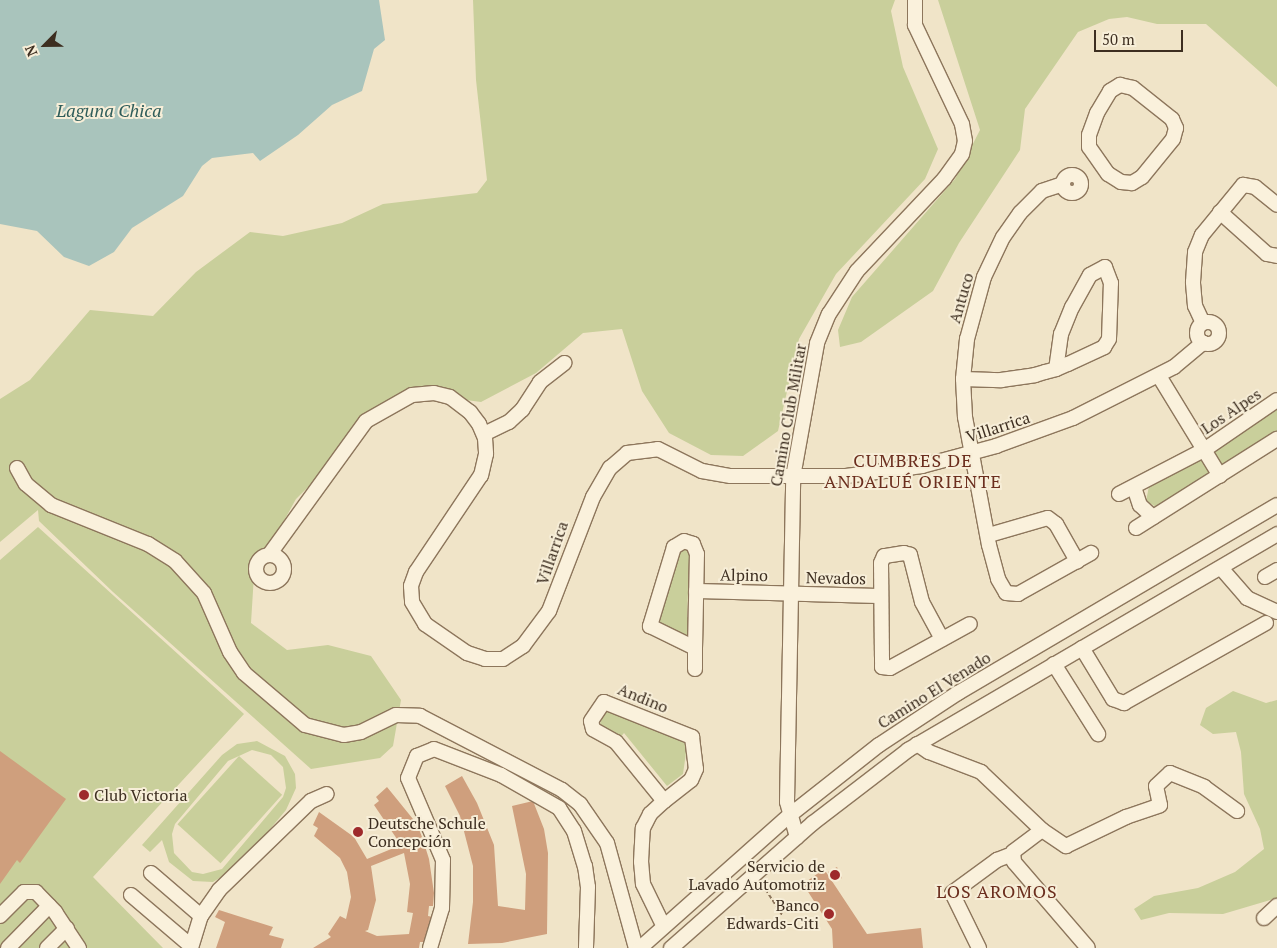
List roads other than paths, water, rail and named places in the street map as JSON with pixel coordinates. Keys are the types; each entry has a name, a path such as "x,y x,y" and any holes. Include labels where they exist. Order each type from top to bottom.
{"street":[{"name":"Camino Club Militar","path":"797,837 790,815 790,594 793,477 817,343 829,314 875,248 944,179 962,154 965,141 962,124 915,25 915,0"},
{"path":"1116,86 1133,88 1175,123 1173,138 1136,182 1121,182 1100,166 1091,152 1089,135 1102,103 1116,86"},
{"name":"Antuco","path":"1077,561 1011,595 998,579 971,454 963,379 971,320 998,247 1035,196 1048,187 1063,184 1067,191 1075,192 1081,186 1080,178 1100,166"},
{"path":"1277,205 1247,185 1238,189 1220,212 1268,254 1277,256"},
{"name":"Villarrica","path":"484,434 486,454 481,475 416,572 411,594 414,609 424,624 467,653 485,659 503,659 517,651 549,611 593,497 620,457 633,450 653,448 709,473 793,477 872,474 971,454 1055,426 1159,376 1189,358 1202,343 1197,331 1203,323 1194,298 1195,252 1202,235 1220,212"},
{"path":"963,379 1016,379 1056,369 1107,343 1111,283 1105,267 1090,275 1072,307 1061,334 1056,369"},
{"path":"269,555 358,430 391,404 412,395 442,394 470,412 484,434 509,422 522,410 540,382 564,362"},
{"name":"Los Alpes","path":"1159,376 1220,476"},
{"name":"Los Alpes","path":"1119,494 1204,450 1277,400"},
{"path":"1136,528 1277,439"},
{"path":"17,468 26,484 51,505 148,544 176,561 204,593 230,652 244,673 305,725 344,735 361,732 396,715 420,716 562,790 580,804 607,843 636,948"},
{"path":"1134,487 1140,505 1153,517"},
{"name":"Camino El Venado","path":"640,948 663,925 790,815 924,715 1228,536 1277,505"},
{"path":"989,535 1048,518 1056,524 1077,561 1091,553"},
{"path":"671,948 797,837 917,744 1277,534"},
{"path":"1228,536 1240,557"},
{"path":"695,648 650,626 674,547 681,541 693,544 696,550 695,669"},
{"name":"Nevados","path":"942,639 922,602 909,554 882,557 880,663 883,668 890,668 970,624"},
{"path":"1221,568 1247,598 1277,612"},
{"name":"Alpino","path":"696,592 790,594"},
{"name":"Nevados","path":"790,594 880,596"},
{"path":"1082,648 1113,698 1124,703 1266,623"},
{"path":"1054,664 1098,734"},
{"name":"Andino","path":"663,925 644,884 641,855 643,828 650,814 694,777 694,738 602,703 591,721 594,729 616,742 664,801"},
{"path":"917,744 930,752 981,772 1042,830 1062,845 1069,846 1126,817 1160,805 1156,786 1166,774 1176,772 1204,787 1237,811"},
{"path":"430,948 442,908 443,860 408,778 417,756 434,749 501,774 559,808 574,831 585,866 588,887 586,948"},
{"path":"131,895 191,947 201,916 209,901 311,801 327,794"},
{"path":"979,948 952,893 997,860 1012,854 1042,830"},
{"path":"1012,854 1014,862 1085,947"},
{"path":"151,873 201,916"},
{"path":"0,916 18,896 29,890 49,906 67,928 79,948"},
{"path":"8,948 49,906"},
{"path":"1264,918 1277,906"},
{"path":"47,948 67,928"}],"water":[{"name":"Laguna Chica","path":"0,0 379,0 385,40 374,49 362,91 332,105 298,135 260,161 253,153 212,158 202,166 183,196 132,228 114,252 89,266 64,257 37,231 0,224"}],"place":[{"name":"Club Victoria","path":"84,795"},
{"name":"Deutsche Schule Concepción","path":"358,832"},
{"name":"Servicio de Lavado Automotriz","path":"835,875"},
{"name":"Banco Edwards-Citi","path":"829,914"}],"district":[{"name":"CUMBRES DE ANDALUÉ ORIENTE","path":"913,471"},
{"name":"LOS AROMOS","path":"997,891"}]}
